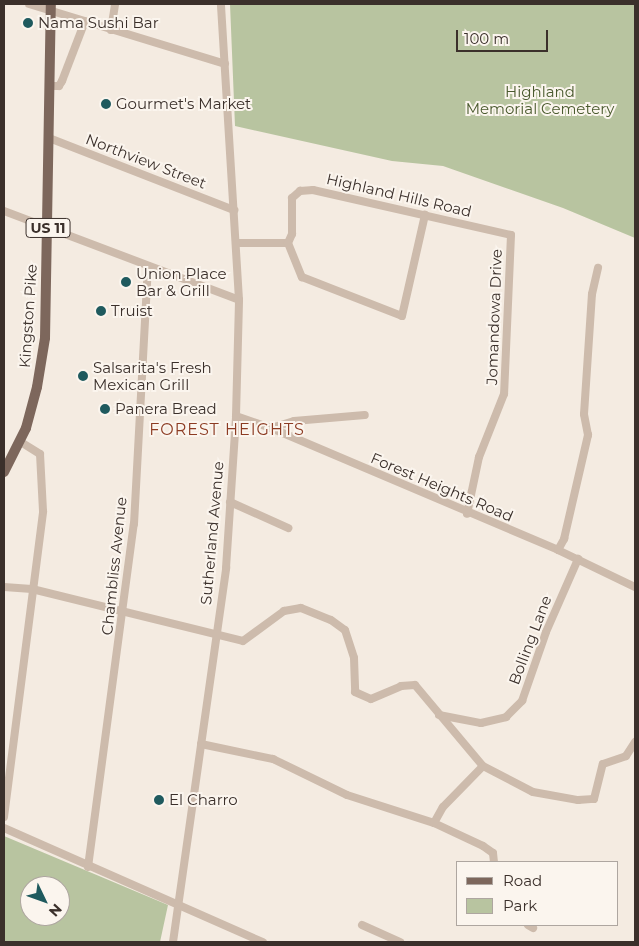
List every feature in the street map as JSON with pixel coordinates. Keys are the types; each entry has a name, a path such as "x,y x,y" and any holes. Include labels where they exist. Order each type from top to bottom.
{"main road":[{"name":"Kingston Pike","path":"4,472 21,442 37,387 45,338 51,7"}],"street":[{"path":"29,4 51,7 111,30 225,64"},
{"path":"111,30 115,4"},
{"name":"Sutherland Avenue","path":"174,942 215,634 226,568 236,416 239,300 222,4"},
{"path":"49,86 59,86 62,82 85,21"},
{"name":"Northview Street","path":"49,138 234,210"},
{"name":"Highland Hills Road","path":"288,243 292,234 292,198 300,191 350,197 511,235"},
{"path":"4,211 239,300"},
{"path":"236,243 288,243 302,277 402,316 425,215"},
{"name":"Jomandowa Drive","path":"467,514 479,457 504,394 511,235"},
{"name":"Chambliss Avenue","path":"88,867 134,524 148,266"},
{"path":"558,550 564,539 588,435 584,414 592,294 598,268"},
{"path":"272,428 294,421 365,415"},
{"name":"Forest Heights Road","path":"236,416 272,428 467,514 558,550 635,587"},
{"path":"4,817 43,511 41,458 38,451 21,442"},
{"path":"230,502 288,528"},
{"name":"Bolling Lane","path":"439,715 481,723 506,717 522,701 546,632 578,559"},
{"path":"4,588 32,589 122,613 243,641 284,611 301,608 331,620 345,630 354,658 355,692 371,699 401,686 415,685 483,766 533,792 578,800 594,799 603,764 626,756 635,742"},
{"path":"201,744 273,759 347,795 434,823 483,846 493,853 494,861"},
{"path":"434,823 443,807 483,766"},
{"path":"4,828 88,867 263,942"},
{"path":"362,925 390,940 400,942"}],"green space":[{"name":"Highland Memorial Cemetery","path":"230,4 635,4 635,238 563,208 443,166 392,161 235,126"},
{"path":"4,836 168,905 160,942 4,942"}],"place":[{"name":"Nama Sushi Bar","path":"28,23"},
{"name":"Gourmet's Market","path":"106,104"},
{"name":"Union Place Bar & Grill","path":"126,282"},
{"name":"Truist","path":"101,311"},
{"name":"Salsarita's Fresh Mexican Grill","path":"83,376"},
{"name":"Panera Bread","path":"105,409"},
{"name":"El Charro","path":"159,800"}],"district":[{"name":"FOREST HEIGHTS","path":"227,430"}]}
